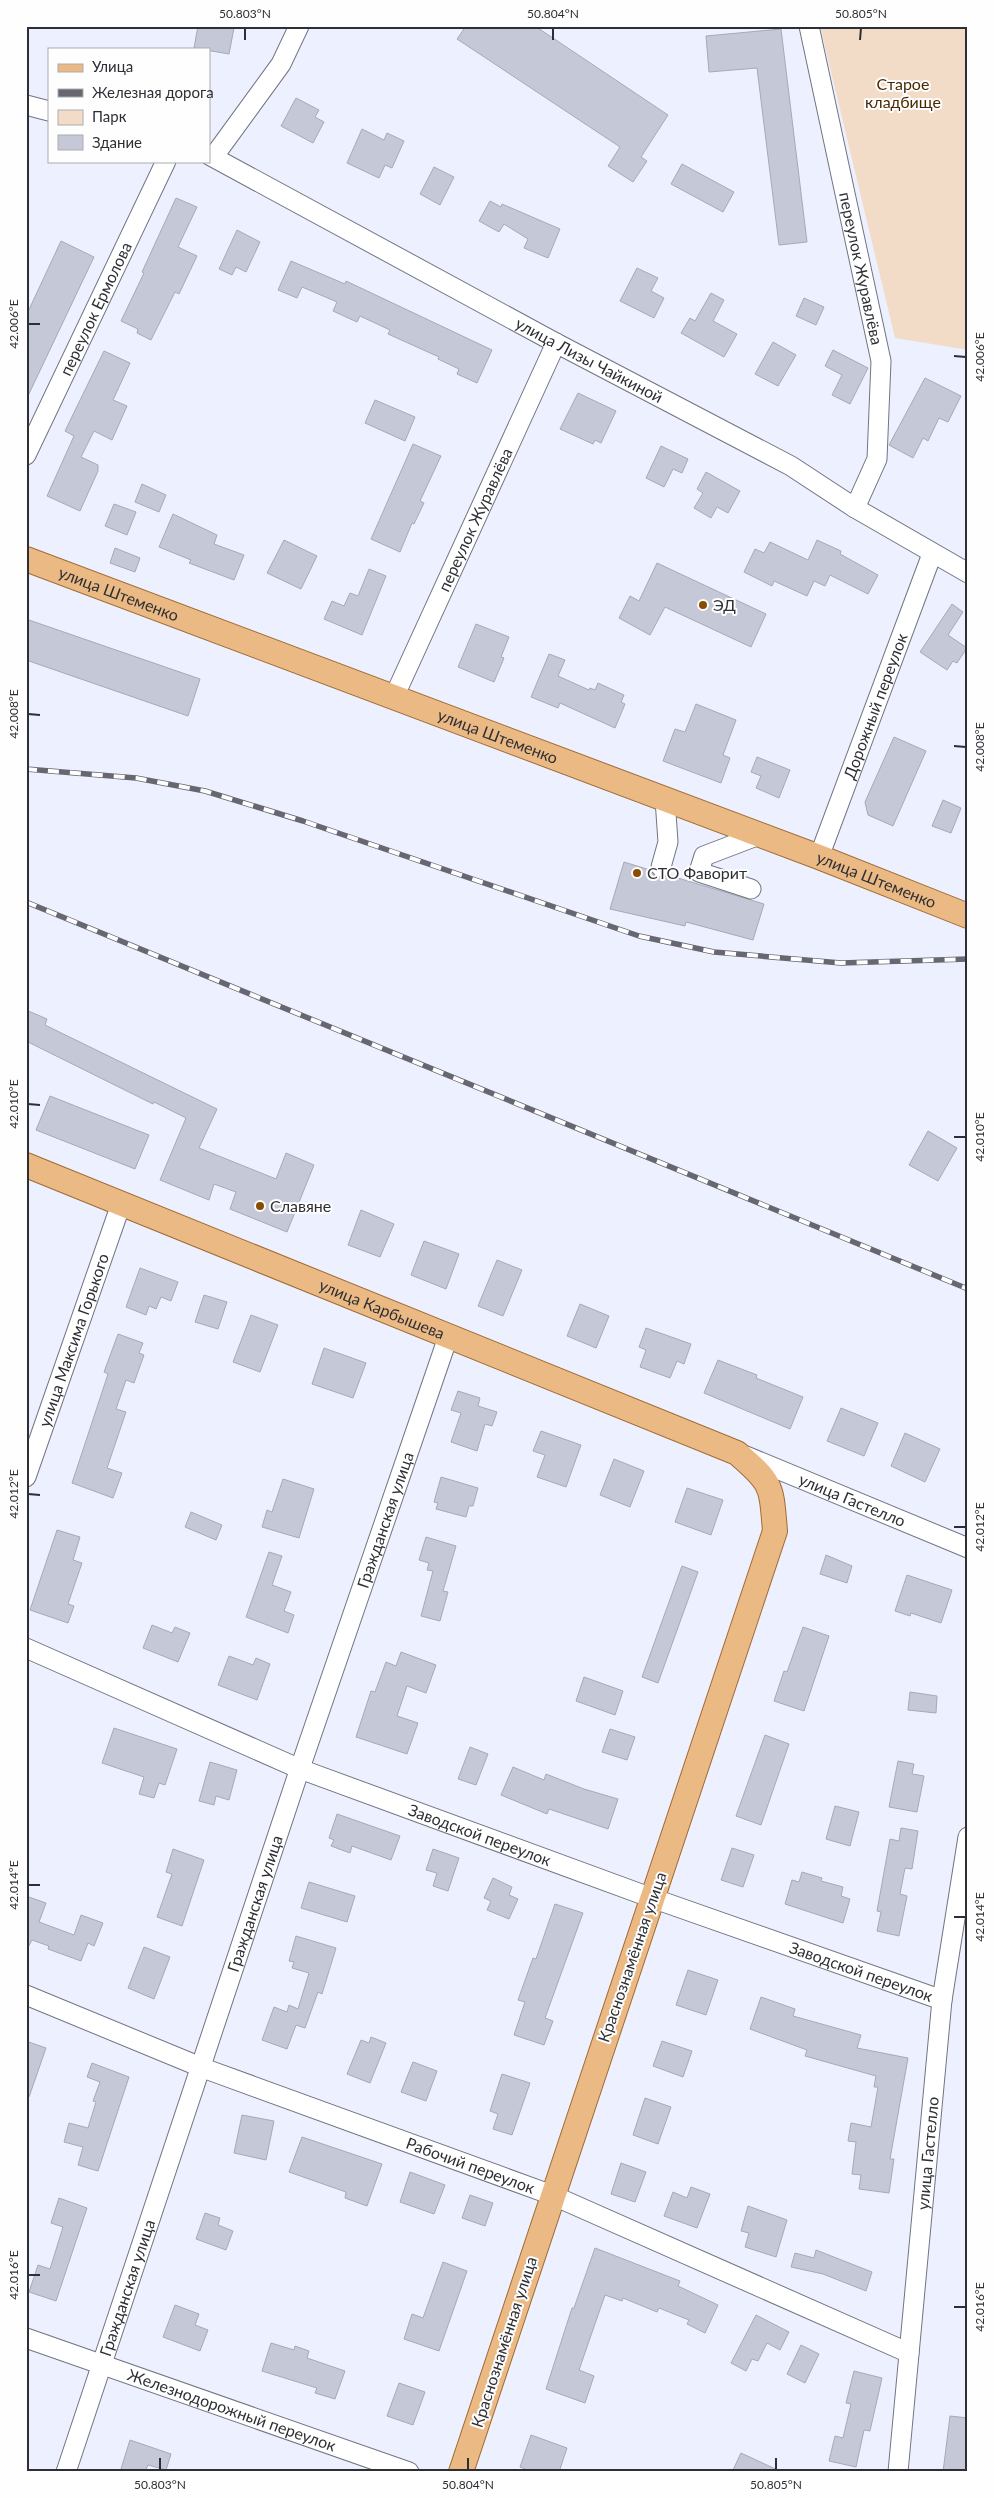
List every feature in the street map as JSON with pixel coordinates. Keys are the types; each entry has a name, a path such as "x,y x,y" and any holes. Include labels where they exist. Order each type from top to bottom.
{"main road":[{"name":"улица Штеменко","path":"26,559 819,857 968,916"},
{"name":"улица Карбышева","path":"26,1165 738,1453"},
{"name":"Краснознамённая улица","path":"461,2472 775,1531 772,1493 764,1476 738,1453"}],"street":[{"path":"211,155 281,64 299,26"},
{"name":"переулок Журавлёва","path":"808,26 881,361 877,459 855,508"},
{"path":"26,105 48,111"},
{"name":"улица Лизы Чайкиной","path":"211,155 556,343 791,466 855,508 968,573"},
{"name":"переулок Ермолова","path":"26,455 166,162"},
{"name":"переулок Журавлёва","path":"394,697 556,343"},
{"name":"Дорожный переулок","path":"819,857 932,554"},
{"path":"661,867 668,842 665,799"},
{"path":"751,889 699,872 704,856 759,835"},
{"name":"улица Максима Горького","path":"26,1477 121,1204"},
{"name":"Гражданская улица","path":"66,2472 104,2364 300,1769 448,1337"},
{"name":"улица Гастелло","path":"738,1453 968,1548"},
{"name":"Заводской переулок","path":"26,1648 300,1769 652,1898 942,2000"},
{"name":"улица Гастелло","path":"898,2472 942,2000 968,1837"},
{"name":"Рабочий переулок","path":"26,1995 202,2068 552,2195 909,2353"},
{"name":"Железнодорожный переулок","path":"26,2338 409,2472"}],"green space":[{"name":"Старое кладбище","path":"820,26 968,26 968,350 895,338"}],"building":[{"path":"198,26 234,28 229,54 210,51 210,48 194,48"},
{"path":"466,26 535,26 668,115 641,157 647,161 633,182 608,166 620,147 457,39"},
{"path":"781,29 807,242 779,245 757,68 709,72 706,36"},
{"path":"296,98 319,110 315,117 324,122 313,143 281,126"},
{"path":"362,129 384,140 387,133 404,141 392,168 385,165 379,178 347,163"},
{"path":"682,164 734,192 723,212 671,184"},
{"path":"434,167 454,177 440,205 420,194"},
{"path":"176,198 197,207 178,247 197,256 179,294 175,292 151,340 137,333 138,329 121,321"},
{"path":"490,201 501,207 502,204 560,229 548,258 524,248 528,239 504,224 499,232 479,221"},
{"path":"237,230 260,242 246,272 236,267 232,275 219,269"},
{"path":"61,241 94,257 26,400 26,316"},
{"path":"291,261 345,284 346,281 492,350 477,383 457,374 459,369 438,359 439,357 388,334 390,330 360,316 357,322 333,311 337,302 302,287 297,298 278,290"},
{"path":"637,268 658,278 651,291 664,298 654,318 620,301"},
{"path":"711,293 724,300 713,321 737,334 724,357 681,333 690,318 695,321"},
{"path":"804,298 824,307 816,325 796,316"},
{"path":"773,342 796,355 778,386 755,374"},
{"path":"833,350 868,368 850,404 832,395 842,375 825,366"},
{"path":"104,351 130,363 113,400 127,406 112,440 94,431 81,457 98,465 98,471 80,511 47,496 74,436 65,431"},
{"path":"925,378 961,396 948,422 939,418 928,441 923,438 913,458 889,445"},
{"path":"578,393 616,411 601,443 595,440 593,444 560,429"},
{"path":"375,400 415,417 405,441 365,423"},
{"path":"413,444 441,456 420,501 424,503 414,524 412,523 400,552 371,539"},
{"path":"661,446 688,459 682,473 673,469 664,487 646,478"},
{"path":"706,472 740,491 728,513 717,507 711,518 694,508 703,493 697,489"},
{"path":"142,484 166,495 159,512 135,502"},
{"path":"114,504 136,512 127,535 105,526"},
{"path":"173,514 217,535 214,544 244,555 234,580 189,563 191,560 159,547"},
{"path":"284,540 317,556 301,589 267,573"},
{"path":"817,540 841,551 840,554 878,575 868,594 830,575 825,586 814,581 807,596 774,581 772,586 744,572 755,549 764,553 770,542 808,560"},
{"path":"115,548 140,558 135,572 110,563"},
{"name":"ЭД","path":"657,563 766,614 751,647 665,607 650,635 619,618 630,596 639,601"},
{"path":"369,569 386,576 362,635 324,619 332,601 344,606 350,593 358,596"},
{"path":"952,604 963,612 948,635 967,648 957,663 953,661 947,670 920,652"},
{"path":"26,619 200,679 188,716 26,660"},
{"path":"476,624 509,637 501,657 504,658 494,682 458,667"},
{"path":"549,654 565,660 558,676 589,690 590,688 595,690 598,683 624,695 621,702 625,704 615,728 560,703 558,708 531,697"},
{"path":"696,704 736,720 723,755 730,758 721,783 663,761 675,729 685,732"},
{"path":"894,737 926,751 893,826 868,815 865,802"},
{"path":"757,757 790,770 779,798 756,788 761,776 751,772"},
{"path":"943,800 961,808 951,833 932,826"},
{"path":"624,862 650,870 658,878 668,875 764,904 753,940 686,922 685,926 610,909"},
{"path":"26,1010 47,1019 45,1025 217,1109 199,1148 276,1179 286,1153 314,1165 287,1232 230,1209 236,1192 214,1184 209,1200 160,1180 186,1118 154,1102 153,1104 26,1041"},
{"path":"50,1096 149,1135 135,1169 36,1130"},
{"path":"928,1131 957,1148 938,1181 909,1165"},
{"path":"361,1210 394,1224 380,1257 348,1245"},
{"path":"424,1241 459,1254 446,1289 411,1275"},
{"path":"497,1260 522,1270 503,1316 478,1306"},
{"path":"140,1268 178,1282 171,1301 161,1297 156,1309 149,1306 146,1315 126,1307"},
{"path":"204,1295 227,1302 218,1329 195,1322"},
{"path":"580,1304 609,1316 596,1348 567,1336"},
{"path":"251,1315 278,1325 260,1372 233,1362"},
{"path":"646,1328 691,1344 684,1364 677,1361 670,1378 640,1367 646,1350 639,1347"},
{"path":"118,1334 143,1343 139,1353 144,1355 134,1383 126,1380 116,1409 126,1412 107,1468 122,1473 113,1498 72,1483 108,1374 104,1372"},
{"path":"324,1348 366,1363 353,1398 312,1384"},
{"path":"718,1360 757,1375 756,1378 803,1397 790,1429 704,1393"},
{"path":"458,1391 480,1398 478,1406 497,1412 492,1426 485,1424 477,1451 451,1442 461,1413 451,1410"},
{"path":"841,1408 878,1423 864,1456 827,1441"},
{"path":"541,1431 581,1445 566,1487 537,1477 545,1455 533,1451"},
{"path":"905,1433 940,1449 925,1482 891,1466"},
{"path":"614,1459 644,1471 630,1507 600,1495"},
{"path":"441,1477 478,1488 473,1506 469,1506 466,1517 436,1509 438,1503 434,1502"},
{"path":"283,1479 314,1489 299,1538 262,1527 267,1510 272,1512"},
{"path":"687,1488 723,1500 711,1535 675,1522"},
{"path":"191,1512 222,1525 216,1540 185,1527"},
{"path":"57,1530 80,1537 73,1560 82,1563 68,1604 74,1606 68,1623 30,1610"},
{"path":"426,1537 456,1546 443,1591 448,1592 440,1621 421,1616 433,1571 427,1570 429,1563 419,1560"},
{"path":"269,1552 282,1556 272,1585 291,1592 284,1611 294,1615 288,1633 246,1617"},
{"path":"826,1555 852,1566 847,1583 820,1574"},
{"path":"682,1566 698,1572 658,1683 642,1677"},
{"path":"907,1575 952,1590 941,1623 911,1613 910,1616 895,1611"},
{"path":"152,1625 172,1633 175,1627 190,1633 178,1662 143,1648"},
{"path":"803,1627 829,1636 804,1711 774,1701 784,1671 787,1672"},
{"path":"401,1652 436,1665 426,1693 407,1686 397,1716 418,1723 407,1754 356,1737 371,1691 375,1692 386,1662 396,1666"},
{"path":"229,1656 253,1665 256,1658 270,1664 257,1700 218,1685"},
{"path":"584,1677 623,1691 615,1715 576,1701"},
{"path":"910,1692 937,1696 936,1713 908,1710"},
{"path":"114,1728 177,1749 165,1785 159,1783 154,1798 139,1794 144,1777 102,1763"},
{"path":"610,1729 635,1737 627,1760 602,1752"},
{"path":"765,1735 789,1744 761,1825 736,1816"},
{"path":"470,1747 488,1754 476,1785 458,1779"},
{"path":"898,1761 914,1764 912,1774 924,1776 917,1812 889,1807"},
{"path":"210,1762 237,1770 229,1800 216,1796 214,1805 199,1801"},
{"path":"513,1767 544,1780 546,1774 584,1789 618,1799 608,1829 549,1809 547,1814 501,1795"},
{"path":"835,1806 859,1812 850,1846 826,1839"},
{"path":"337,1814 400,1836 391,1860 352,1846 350,1853 331,1846 334,1840 329,1838"},
{"path":"901,1828 918,1831 912,1869 905,1868 900,1894 907,1896 899,1936 877,1931 881,1912 877,1911 890,1839 899,1841"},
{"path":"732,1848 754,1855 743,1887 721,1880"},
{"path":"173,1849 204,1860 182,1926 157,1917 172,1874 166,1872"},
{"path":"433,1849 459,1858 448,1891 433,1886 437,1873 426,1870"},
{"path":"802,1872 822,1878 821,1881 843,1887 841,1896 850,1899 843,1923 785,1904 792,1880 799,1882"},
{"path":"493,1878 512,1887 509,1895 518,1899 509,1919 487,1910 491,1901 484,1898"},
{"path":"309,1882 355,1896 347,1922 301,1908"},
{"path":"26,1896 46,1903 39,1922 74,1935 81,1915 103,1923 94,1946 88,1943 81,1961 48,1949 49,1946 32,1940 26,1951"},
{"path":"555,1904 583,1913 545,2018 553,2021 544,2045 514,2035 525,2002 518,2000 533,1958 536,1959"},
{"path":"296,1936 336,1948 322,1994 318,1992 305,2028 296,2025 287,2049 262,2040 274,2007 287,2012 289,2005 298,2009 309,1973 292,1968 294,1962 289,1961"},
{"path":"144,1947 170,1957 154,1999 128,1988"},
{"path":"688,1970 718,1980 706,2015 676,2005"},
{"path":"761,1997 795,2009 793,2016 861,2035 857,2048 908,2058 890,2159 894,2159 889,2193 859,2189 861,2175 852,2174 856,2142 848,2141 851,2123 871,2127 878,2087 874,2087 876,2076 805,2056 807,2050 750,2029"},
{"path":"371,2037 386,2043 370,2083 347,2074 361,2040 369,2043"},
{"path":"26,2041 46,2048 29,2097 26,2097"},
{"path":"662,2041 692,2051 683,2077 653,2066"},
{"path":"413,2062 437,2071 426,2101 401,2092"},
{"path":"92,2063 129,2077 98,2171 78,2165 83,2147 64,2142 69,2123 88,2128 96,2102 93,2101 100,2082 87,2077"},
{"path":"502,2074 530,2083 512,2135 493,2129 498,2114 490,2111"},
{"path":"645,2098 671,2107 658,2144 633,2135"},
{"path":"242,2115 274,2121 266,2160 234,2153"},
{"path":"302,2137 382,2164 367,2206 345,2198 346,2192 289,2172"},
{"path":"621,2163 646,2172 635,2202 611,2194"},
{"path":"410,2172 445,2185 434,2214 400,2202"},
{"path":"691,2187 710,2194 697,2228 664,2216 673,2192 687,2198"},
{"path":"470,2195 493,2203 485,2226 462,2218"},
{"path":"59,2198 87,2208 56,2301 29,2292 38,2265 50,2269 63,2227 51,2223"},
{"path":"748,2206 787,2220 776,2257 745,2247 749,2233 741,2231"},
{"path":"205,2213 220,2218 218,2225 233,2231 226,2250 196,2239"},
{"path":"595,2248 680,2281 678,2286 718,2305 705,2333 687,2324 689,2320 659,2308 657,2312 623,2298 622,2301 605,2295 579,2370 594,2376 585,2403 546,2389 572,2308 574,2308"},
{"path":"816,2250 872,2272 866,2291 823,2274 791,2267 795,2253 814,2258"},
{"path":"443,2262 467,2271 439,2351 404,2339 412,2314 423,2318"},
{"path":"175,2305 199,2314 195,2325 208,2330 200,2351 163,2337"},
{"path":"756,2315 789,2332 780,2350 767,2343 758,2361 752,2359 746,2371 731,2363"},
{"path":"271,2343 294,2350 295,2346 309,2351 307,2358 345,2371 335,2399 315,2393 317,2388 262,2371"},
{"path":"801,2345 819,2354 805,2383 787,2374"},
{"path":"854,2371 882,2378 870,2431 864,2430 856,2467 829,2461 835,2436 843,2438 851,2404 846,2403"},
{"path":"399,2383 425,2392 413,2425 387,2416"},
{"path":"950,2416 968,2418 968,2472 943,2472"},
{"path":"531,2435 567,2448 559,2472 533,2472 520,2467"},
{"path":"130,2440 171,2454 166,2470 148,2465 145,2472 120,2472"},
{"path":"741,2453 782,2472 732,2472"}],"railway":[{"path":"26,769 136,778 205,791 303,821 639,936 714,952 841,963 968,959"},
{"path":"26,902 968,1289"}],"place":[{"name":"ЭД","path":"703,605"},
{"name":"СТО Фаворит","path":"637,873"},
{"name":"Славяне","path":"260,1206"}]}
